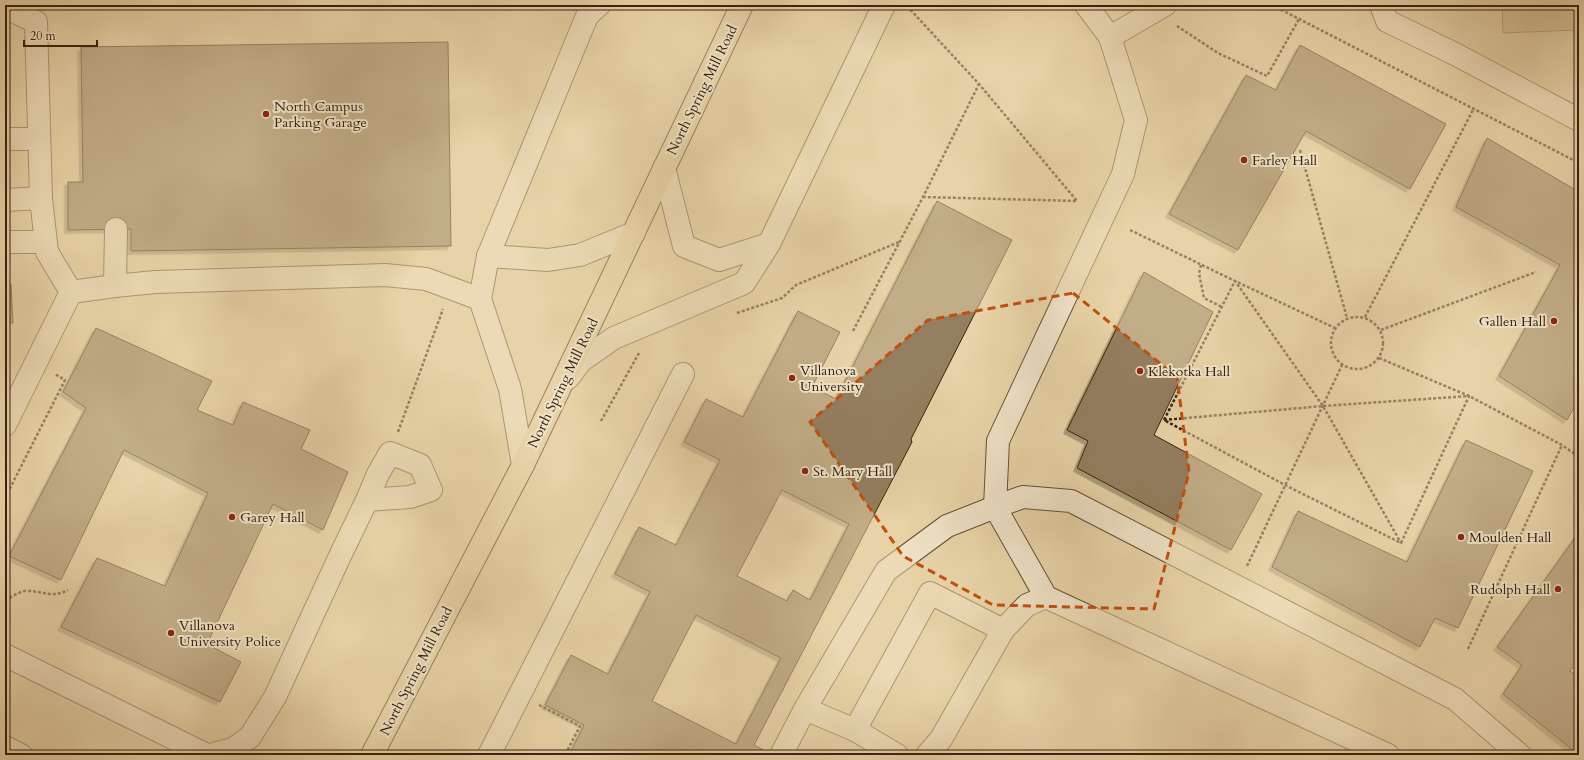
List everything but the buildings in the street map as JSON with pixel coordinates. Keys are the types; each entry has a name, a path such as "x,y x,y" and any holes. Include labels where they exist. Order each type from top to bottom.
{"main road":[{"name":"North Spring Mill Road","path":"372,755 523,465 742,5"}],"street":[{"path":"560,389 581,361 614,338 744,283 769,244 884,5"},
{"path":"1086,5 1110,37 1136,120 1123,174 998,441 995,507 1046,597 1388,755"},
{"path":"1110,37 1165,5"},
{"path":"1381,5 1387,21 1455,54 1579,120"},
{"path":"5,7 36,22 39,138 46,252 71,292"},
{"path":"523,465 510,389 480,299 488,256 588,9"},
{"path":"5,139 39,138"},
{"path":"664,168 684,246 719,260 769,244"},
{"path":"5,200 42,198"},
{"path":"115,286 116,229"},
{"path":"488,256 548,260 580,255 634,234"},
{"path":"5,242 45,242"},
{"path":"71,292 155,282 385,275 426,279 480,299"},
{"path":"5,425 71,292"},
{"path":"489,755 683,374"},
{"path":"5,655 208,755 233,749 250,737 275,697 378,474 390,453 420,465 431,490 410,497 367,500"},
{"path":"781,755 805,709 886,570 947,526 1023,497 1071,501 1455,699 1520,755"},
{"path":"855,730 930,593 1003,630"},
{"path":"928,755 941,739 1003,630 1027,605 1046,597"},
{"path":"805,709 855,730 897,755"},
{"path":"5,747 21,755"}],"path":[{"path":"906,5 979,84 1077,201 923,197"},
{"path":"1272,5 1579,163"},
{"path":"1177,26 1218,53 1267,76 1299,19"},
{"path":"853,332 923,197 979,84"},
{"path":"1364,317 1474,108"},
{"path":"1300,150 1347,318"},
{"path":"1130,230 1335,328"},
{"path":"730,316 782,298 796,285 899,242"},
{"path":"1201,265 1199,273 1204,298 1222,306"},
{"path":"1380,330 1536,272"},
{"path":"1164,420 1235,281"},
{"path":"1235,281 1322,406 1401,544"},
{"path":"390,453 451,289"},
{"path":"1356,316 1364,317 1375,323 1380,330 1383,339 1383,349 1379,358 1373,364 1357,369 1348,368 1342,365 1333,355 1331,335 1335,328 1347,318 1356,316"},
{"path":"601,421 640,350"},
{"path":"1379,358 1469,396 1562,445 1579,457"},
{"path":"1237,586 1342,365"},
{"path":"5,498 64,380 52,372"},
{"path":"1164,420 1322,406 1469,396"},
{"path":"1401,544 1469,396"},
{"path":"1164,420 1285,485 1401,544"},
{"path":"1468,649 1562,445"},
{"path":"5,600 20,592 28,591 55,594 68,590"},
{"path":"519,695 580,726 565,755"}],"highlighted area":[{"path":"1073,293 1177,377 1189,472 1154,609 993,605 903,556 810,422 928,320"}],"shaded area":[{"path":"1502,5 1579,5 1579,30 1503,33"}],"place":[{"name":"North Campus Parking Garage","path":"266,114"},
{"name":"Farley Hall","path":"1244,160"},
{"name":"Gallen Hall","path":"1554,321"},
{"name":"Klekotka Hall","path":"1140,371"},
{"name":"Villanova University","path":"792,378"},
{"name":"St. Mary Hall","path":"805,471"},
{"name":"Garey Hall","path":"232,517"},
{"name":"Moulden Hall","path":"1461,537"},
{"name":"Rudolph Hall","path":"1558,589"},
{"name":"Villanova University Police","path":"171,633"}]}
